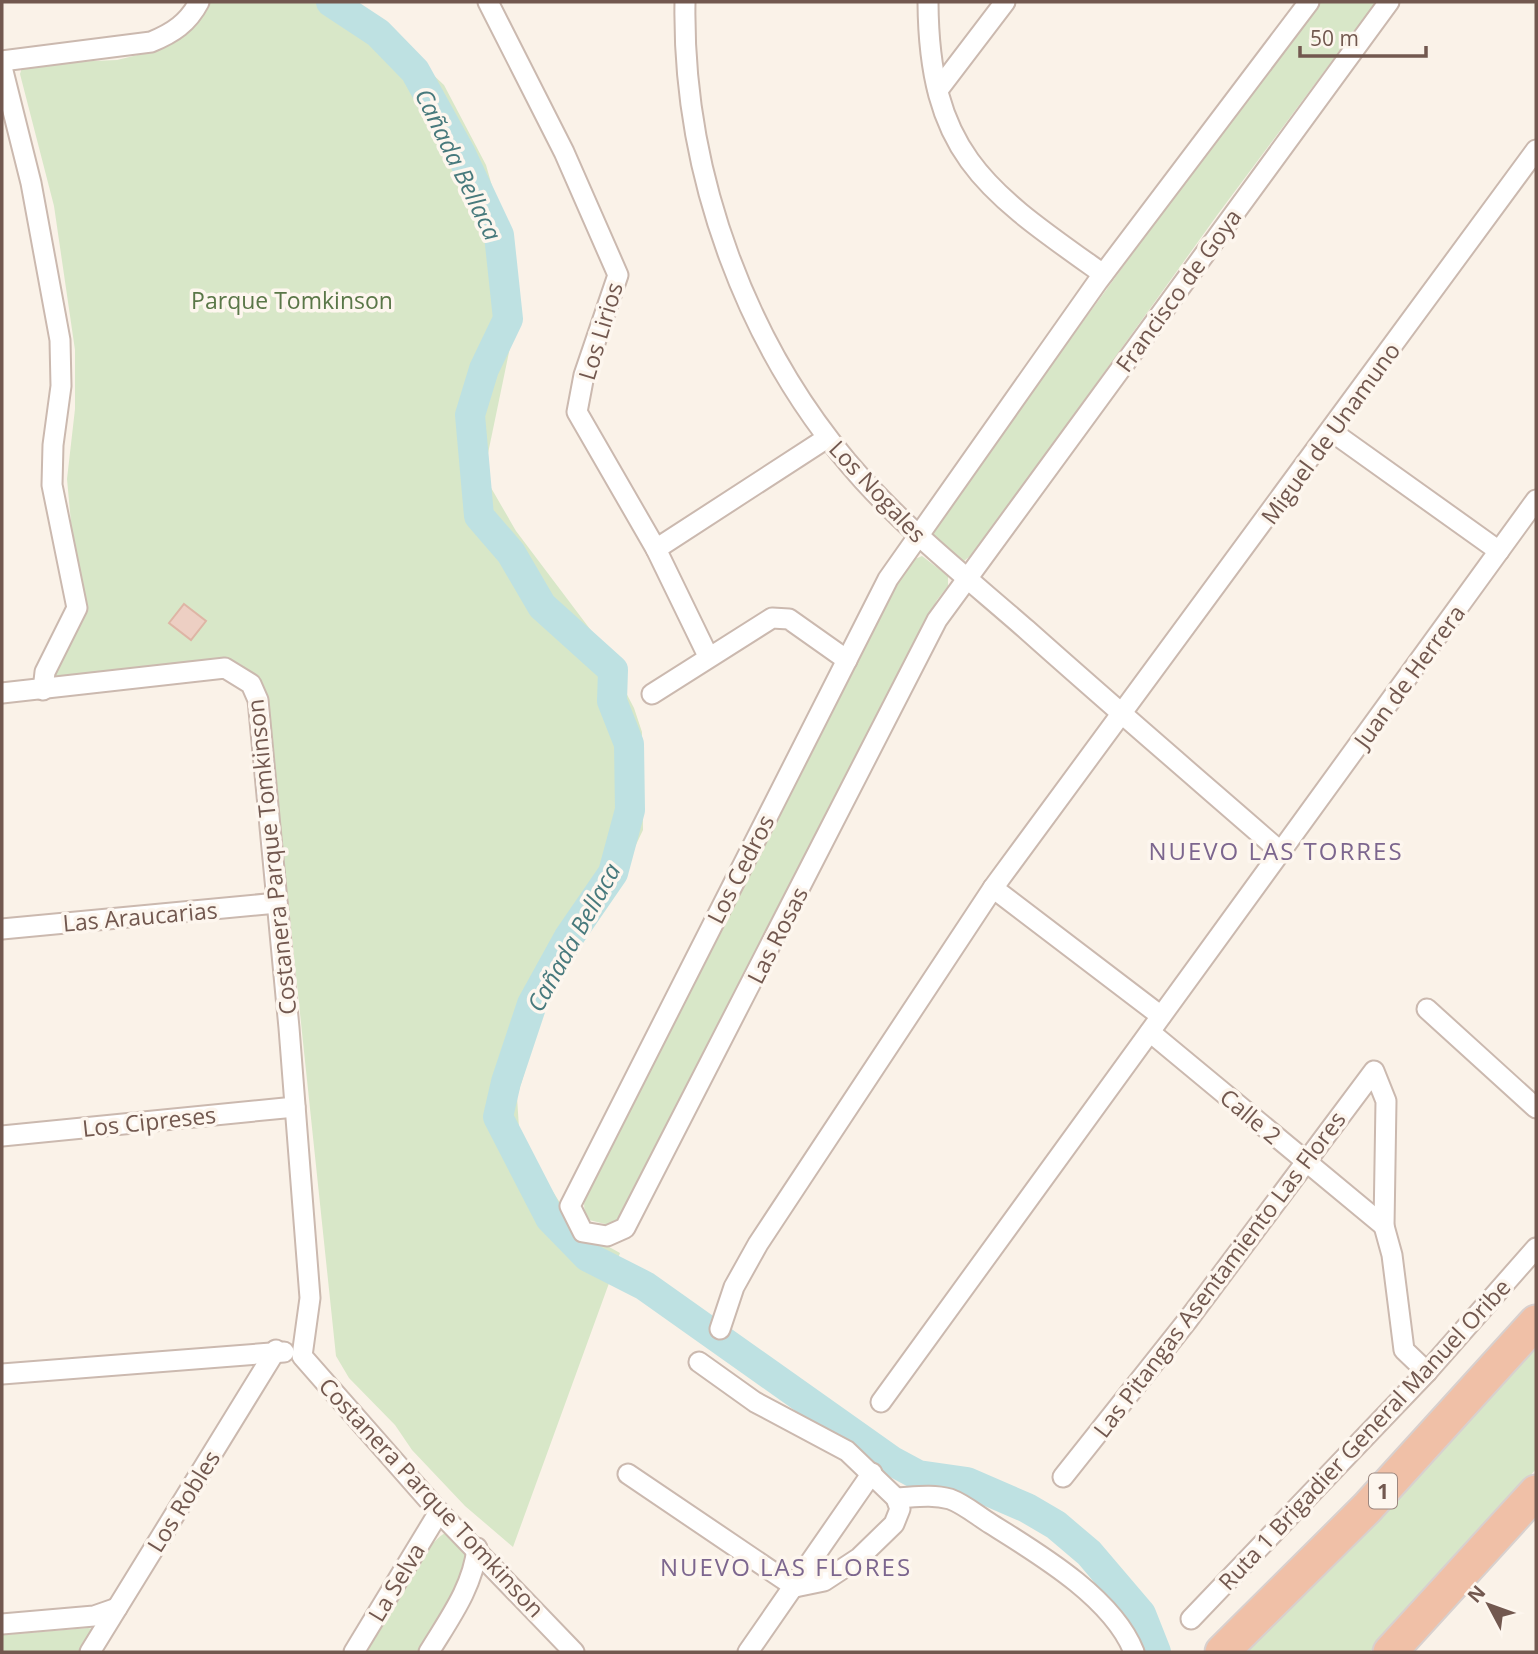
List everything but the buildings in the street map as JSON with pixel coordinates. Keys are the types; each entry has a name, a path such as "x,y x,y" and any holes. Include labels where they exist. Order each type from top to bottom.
{"highway":[{"name":"Ruta 1 Brigadier General Manuel Oribe","path":"1222,1652 1367,1508 1536,1322"},
{"path":"1390,1652 1536,1492"}],"street":[{"path":"2,61 151,42 172,33 192,15 200,2"},
{"name":"Los Lirios","path":"488,2 559,141 618,275 584,375 577,412 656,549 708,656"},
{"name":"Los Nogales","path":"685,2 684,42 692,121 717,224 744,293 775,354 827,438 917,536 1281,852"},
{"path":"928,2 928,42 938,90 962,154 982,179 1025,217 1103,274"},
{"path":"938,90 1005,2"},
{"path":"917,536 1103,274 1309,2"},
{"name":"Francisco de Goya","path":"967,578 1389,2"},
{"path":"2,67 32,183 60,340 61,386 53,445 52,485 77,608 45,673 43,690 2,693"},
{"name":"Miguel de Unamuno","path":"720,1329 734,1287 758,1244 993,888 1536,150"},
{"path":"1331,432 1499,551"},
{"path":"656,549 827,438"},
{"name":"Juan de Herrera","path":"881,1402 1536,500"},
{"name":"Los Cedros","path":"570,1206 888,579 917,536"},
{"name":"Las Rosas","path":"570,1206 583,1231 607,1236 625,1228 937,621 967,578"},
{"path":"652,694 764,620 780,617 789,619 847,660"},
{"name":"Costanera Parque Tomkinson","path":"43,690 225,668 251,684 258,700 310,1298 302,1356 439,1512 477,1548 574,1652"},
{"path":"993,888 1161,1016"},
{"name":"Las Araucarias","path":"2,929 277,903"},
{"path":"1427,1009 1536,1108"},
{"name":"Calle 2","path":"1150,1032 1384,1226"},
{"name":"Las Pitangas Asentamiento Las Flores","path":"1063,1477 1187,1321 1374,1072 1387,1101 1384,1226"},
{"name":"Los Cipreses","path":"2,1136 295,1107"},
{"path":"1384,1226 1392,1255 1404,1350 1427,1372"},
{"name":"Ruta 1 Brigadier General Manuel Oribe","path":"1191,1619 1427,1372 1536,1248"},
{"path":"2,1374 276,1350 302,1356"},
{"name":"Los Robles","path":"90,1652 276,1350"},
{"path":"628,1474 794,1587 824,1581 859,1558 894,1524 900,1509 897,1498 846,1451 755,1402 699,1362"},
{"path":"748,1652 872,1473"},
{"path":"897,1498 928,1495 955,1501 1036,1553 1094,1600 1125,1635 1134,1652"},
{"name":"La Selva","path":"354,1652 439,1512"},
{"path":"429,1652 467,1587 475,1566 477,1548"},
{"path":"2,1624 94,1616 117,1608"}],"green space":[{"name":"Parque Tomkinson","path":"204,2 355,2 444,85 486,165 520,299 486,463 490,486 516,531 599,641 634,708 642,732 643,830 614,891 549,992 517,1097 519,1128 542,1175 568,1215 602,1243 620,1253 513,1547 465,1506 412,1450 395,1425 349,1378 336,1356 278,804 264,698 255,675 240,664 219,659 56,676 55,671 69,647 79,610 67,479 75,409 75,350 54,206 20,74 23,64 117,60 154,51"},
{"path":"1316,2 1376,2 1218,214 975,552 964,561 959,559 934,537 934,526"},
{"path":"922,556 948,576 948,586 937,600 629,1213 621,1223 609,1225 585,1219 584,1203 592,1185 897,575 908,562"},
{"path":"1536,1336 1536,1469 1476,1539 1370,1652 1232,1652"},
{"path":"448,1532 466,1546 465,1561 453,1602 426,1652 363,1652 415,1566 438,1538"},
{"path":"94,1629 84,1652 2,1652 2,1635"}],"waterway":[{"name":"Cañada Bellaca","path":"331,2 378,33 415,71 461,154 499,235 508,319 484,369 470,415 479,516 511,553 542,606 613,670 612,701 629,744 630,810 613,873 569,937 532,1004 506,1082 498,1117 550,1218 588,1257 645,1286 892,1461 918,1475 967,1482 1027,1508 1056,1525 1089,1553 1141,1614 1156,1652"}],"district":[{"name":"NUEVO LAS TORRES","path":"1276,850"},
{"name":"NUEVO LAS FLORES","path":"786,1566"}]}
